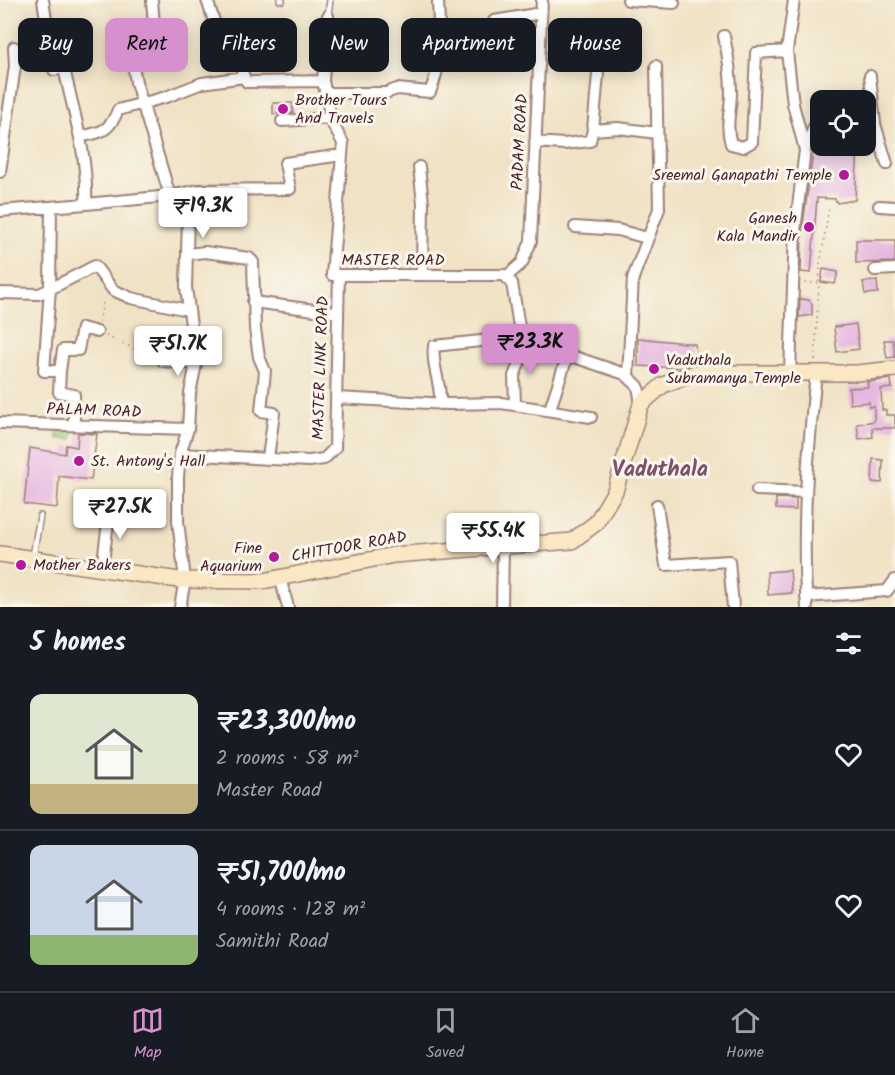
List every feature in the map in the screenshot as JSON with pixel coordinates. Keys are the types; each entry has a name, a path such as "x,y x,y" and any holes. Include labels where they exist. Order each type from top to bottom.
{"main road":[{"path":"640,404 663,385 695,373 857,373 895,369"},
{"name":"CHITTOOR ROAD","path":"0,554 185,580 263,581 394,555 572,541 596,523 615,491 640,404"}],"street":[{"path":"43,0 54,70 64,68 82,136 87,178 86,204"},
{"path":"152,0 155,37 132,58 170,196 180,201 188,218 188,310 196,364 188,429 180,454 178,521 185,580 180,607"},
{"path":"207,0 223,61 240,64 243,77 247,82 323,81"},
{"path":"326,93 386,93 397,89 430,92 436,78 440,48 438,0"},
{"name":"PADAM ROAD","path":"506,277 522,263 531,241 542,0"},
{"path":"628,0 674,3"},
{"path":"794,0 787,51 793,104 805,150"},
{"path":"512,18 541,13"},
{"name":"MASTER ROAD","path":"328,16 323,81 331,118 343,143 332,275 422,274 504,275 506,277"},
{"path":"724,36 730,65 731,95 726,128 731,144 744,147 752,142 756,53 787,51"},
{"path":"0,172 15,66 14,47"},
{"path":"628,377 633,278 658,209 656,66"},
{"path":"536,142 564,144 590,141 598,74"},
{"path":"870,76 875,124 886,164"},
{"path":"82,136 104,133 113,124 118,110 144,104 202,83 243,77"},
{"path":"282,121 331,118"},
{"path":"593,129 618,128 657,133"},
{"path":"790,373 795,231 805,150 810,137"},
{"path":"0,211 170,196 198,190 290,189 285,163 342,155"},
{"path":"419,167 423,202 422,274"},
{"path":"879,206 895,207"},
{"path":"51,207 50,289 44,370 60,371"},
{"path":"575,226 618,230 647,238"},
{"path":"188,254 205,252 249,258 253,262 253,302 259,357 265,371 261,411 274,413 268,458"},
{"path":"0,293 39,294 95,266 113,290 131,298 188,310"},
{"path":"875,270 895,269"},
{"name":"MASTER LINK ROAD","path":"180,454 309,461 324,459 335,448 339,275"},
{"path":"506,277 512,283 518,330 522,339 628,377 638,386 640,404"},
{"path":"253,302 338,313"},
{"path":"74,425 74,395 59,392 63,350 78,350 82,328 98,332"},
{"path":"440,404 441,391 433,356 434,346 490,340 507,336 518,330"},
{"path":"514,404 514,376 528,341"},
{"path":"550,409 568,354"},
{"path":"163,361 196,364"},
{"path":"816,373 806,492 804,562 807,602 888,591 895,580"},
{"path":"337,398 440,404 514,404 591,417"},
{"name":"PALAM ROAD","path":"0,423 188,429"},
{"path":"757,490 806,492"},
{"path":"657,505 666,565 729,561 733,607"},
{"path":"102,570 110,506"},
{"path":"502,546 502,607"},
{"path":"280,578 288,607"}],"lane":[{"path":"328,16 330,0"},
{"path":"32,560 40,516"}],"path":[{"path":"816,373 819,284 824,229 829,208"},
{"path":"107,282 98,332 163,361"},
{"path":"794,283 819,284"}],"green space":[{"path":"58,427 73,429 72,440 57,438"}],"building":[{"name":"Brother Tours And Travels","path":"273,103 293,103 293,113 273,114"},
{"name":"Sreemal Ganapathi Temple","path":"813,156 857,156 855,200 837,203 835,199 817,198 811,273 801,272 802,232"},
{"path":"856,240 895,240 895,262 856,263"},
{"path":"823,269 838,272 835,284 821,282"},
{"path":"877,281 878,293 865,294 863,282"},
{"path":"800,299 809,300 812,304 812,315 799,317"},
{"path":"856,324 859,349 837,352 834,327"},
{"path":"638,338 695,344 697,363 679,368 638,366"},
{"path":"884,340 893,340 895,357 887,358"},
{"path":"891,379 892,388 881,389 882,410 886,410 886,415 895,415 895,428 872,428 873,437 859,439 857,424 874,421 874,406 869,407 869,402 850,404 849,388 868,387 867,382"},
{"path":"78,433 97,434 91,480 59,476 57,508 24,504 30,448 65,454 66,445 77,447"},
{"path":"873,459 883,460 882,483 872,482"},
{"path":"776,498 796,499 796,510 776,509"},
{"path":"790,570 792,593 768,595 767,572"}],"place":[{"name":"Brother Tours And Travels","path":"283,109"},
{"name":"Sreemal Ganapathi Temple","path":"844,175"},
{"name":"Ganesh Kala Mandir","path":"809,227"},
{"name":"Vaduthala Subramanya Temple","path":"654,369"},
{"name":"St. Antony's Hall","path":"79,461"},
{"name":"Fine Aquarium","path":"274,557"},
{"name":"Mother Bakers","path":"21,565"}],"district":[{"name":"Vaduthala","path":"660,470"}]}
